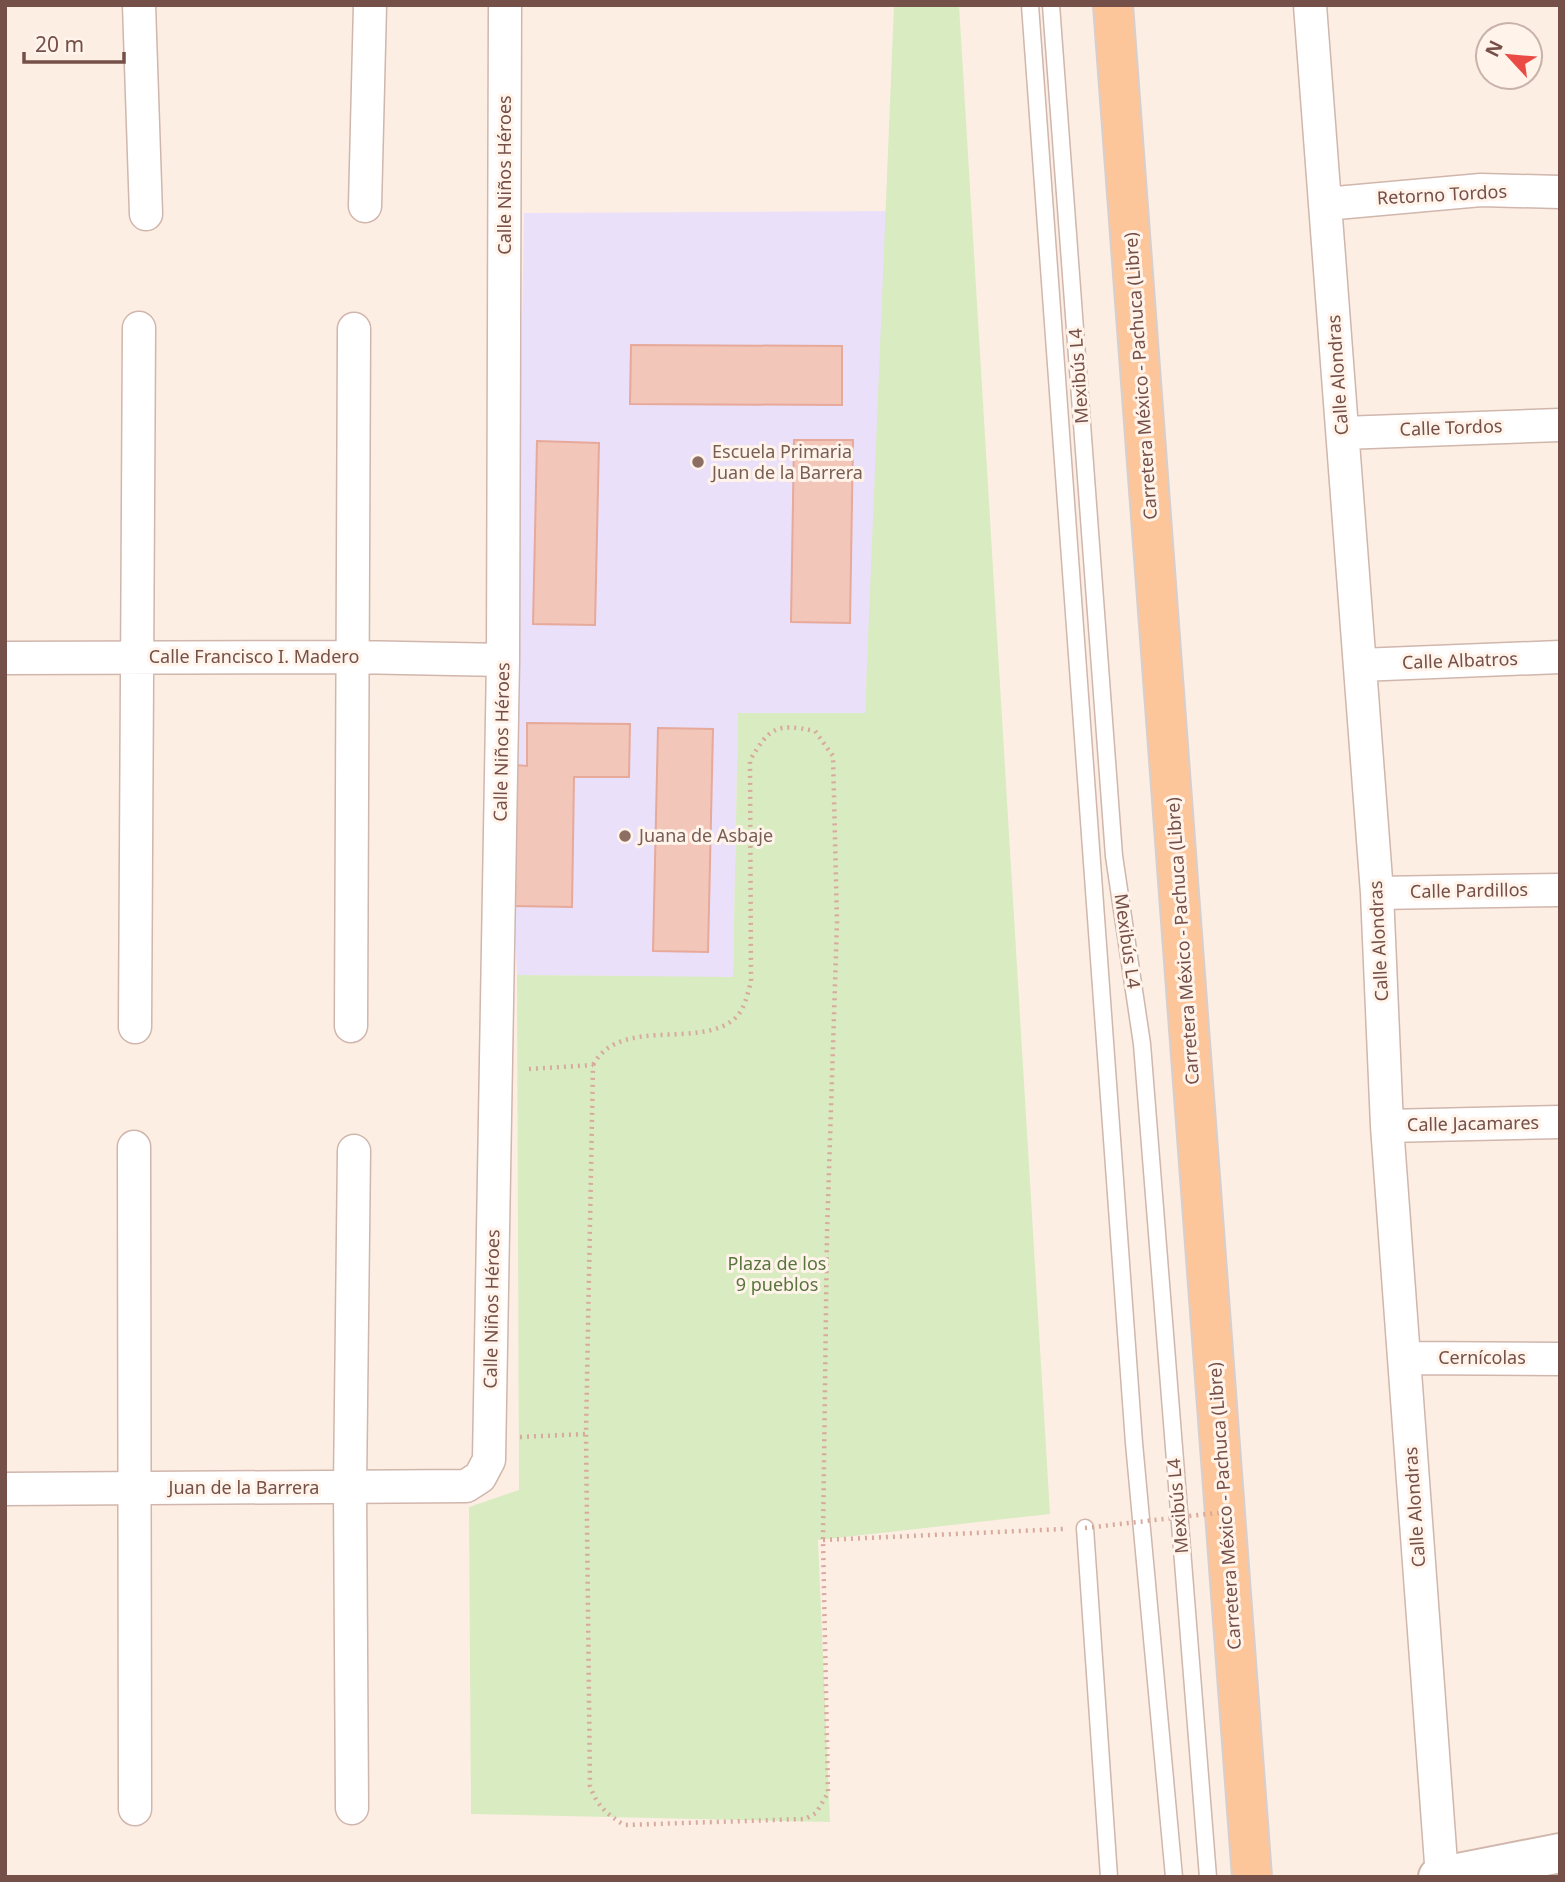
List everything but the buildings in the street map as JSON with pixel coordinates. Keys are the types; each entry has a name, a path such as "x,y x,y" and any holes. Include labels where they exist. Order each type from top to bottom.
{"main road":[{"name":"Carretera México - Pachuca (Libre)","path":"1113,5 1252,1877"}],"street":[{"path":"139,5 146,214"},
{"path":"365,206 370,5"},
{"name":"Calle Niños Héroes","path":"480,1476 489,1460 490,1439 503,660 505,5"},
{"name":"Calle Alondras","path":"1310,5 1377,893 1387,1126 1440,1876"},
{"name":"Retorno Tordos","path":"1325,204 1481,190 1560,192"},
{"path":"135,1027 139,328"},
{"path":"351,1026 354,329"},
{"name":"Calle Tordos","path":"1343,433 1560,425"},
{"name":"Calle Francisco I. Madero","path":"5,658 353,657 503,660"},
{"name":"Calle Albatros","path":"1360,665 1560,657"},
{"name":"Calle Pardillos","path":"1377,893 1560,890"},
{"name":"Calle Jacamares","path":"1387,1126 1560,1122"},
{"path":"134,1147 135,1809"},
{"path":"352,1808 350,1487 354,1151"},
{"name":"Cernícolas","path":"1404,1358 1560,1359"},
{"name":"Juan de la Barrera","path":"5,1489 466,1486 480,1476"},
{"path":"1440,1876 1560,1853"}],"lane":[{"name":"Mexibús L4","path":"1030,5 1134,1443 1174,1877"},
{"name":"Mexibús L4","path":"1051,5 1114,856 1142,1044 1208,1877"},
{"path":"1085,1528 1109,1877"}],"path":[{"path":"788,725 815,731 833,756 837,922 827,1233 823,1540 828,1793 817,1812 805,1819 624,1825 603,1812 595,1801 590,1786 586,1434 593,1065 600,1053 617,1041 709,1029 734,1020 745,1002 751,981 750,760 766,733 788,725"},
{"path":"496,1072 593,1065"},
{"path":"490,1439 586,1434"},
{"path":"823,1540 1085,1528 1225,1512"}],"shaded area":[{"name":"Escuela Primaria Juan de la Barrera","path":"888,211 865,713 738,713 733,978 517,975 514,906 515,712 524,213"}],"green space":[{"name":"Plaza de los 9 pueblos","path":"894,5 959,5 1050,1514 818,1540 830,1822 471,1814 469,1507 519,1490 517,975 733,977 738,713 865,713"}],"place":[{"name":"Escuela Primaria Juan de la Barrera","path":"698,462"},
{"name":"Juana de Asbaje","path":"625,836"}]}
